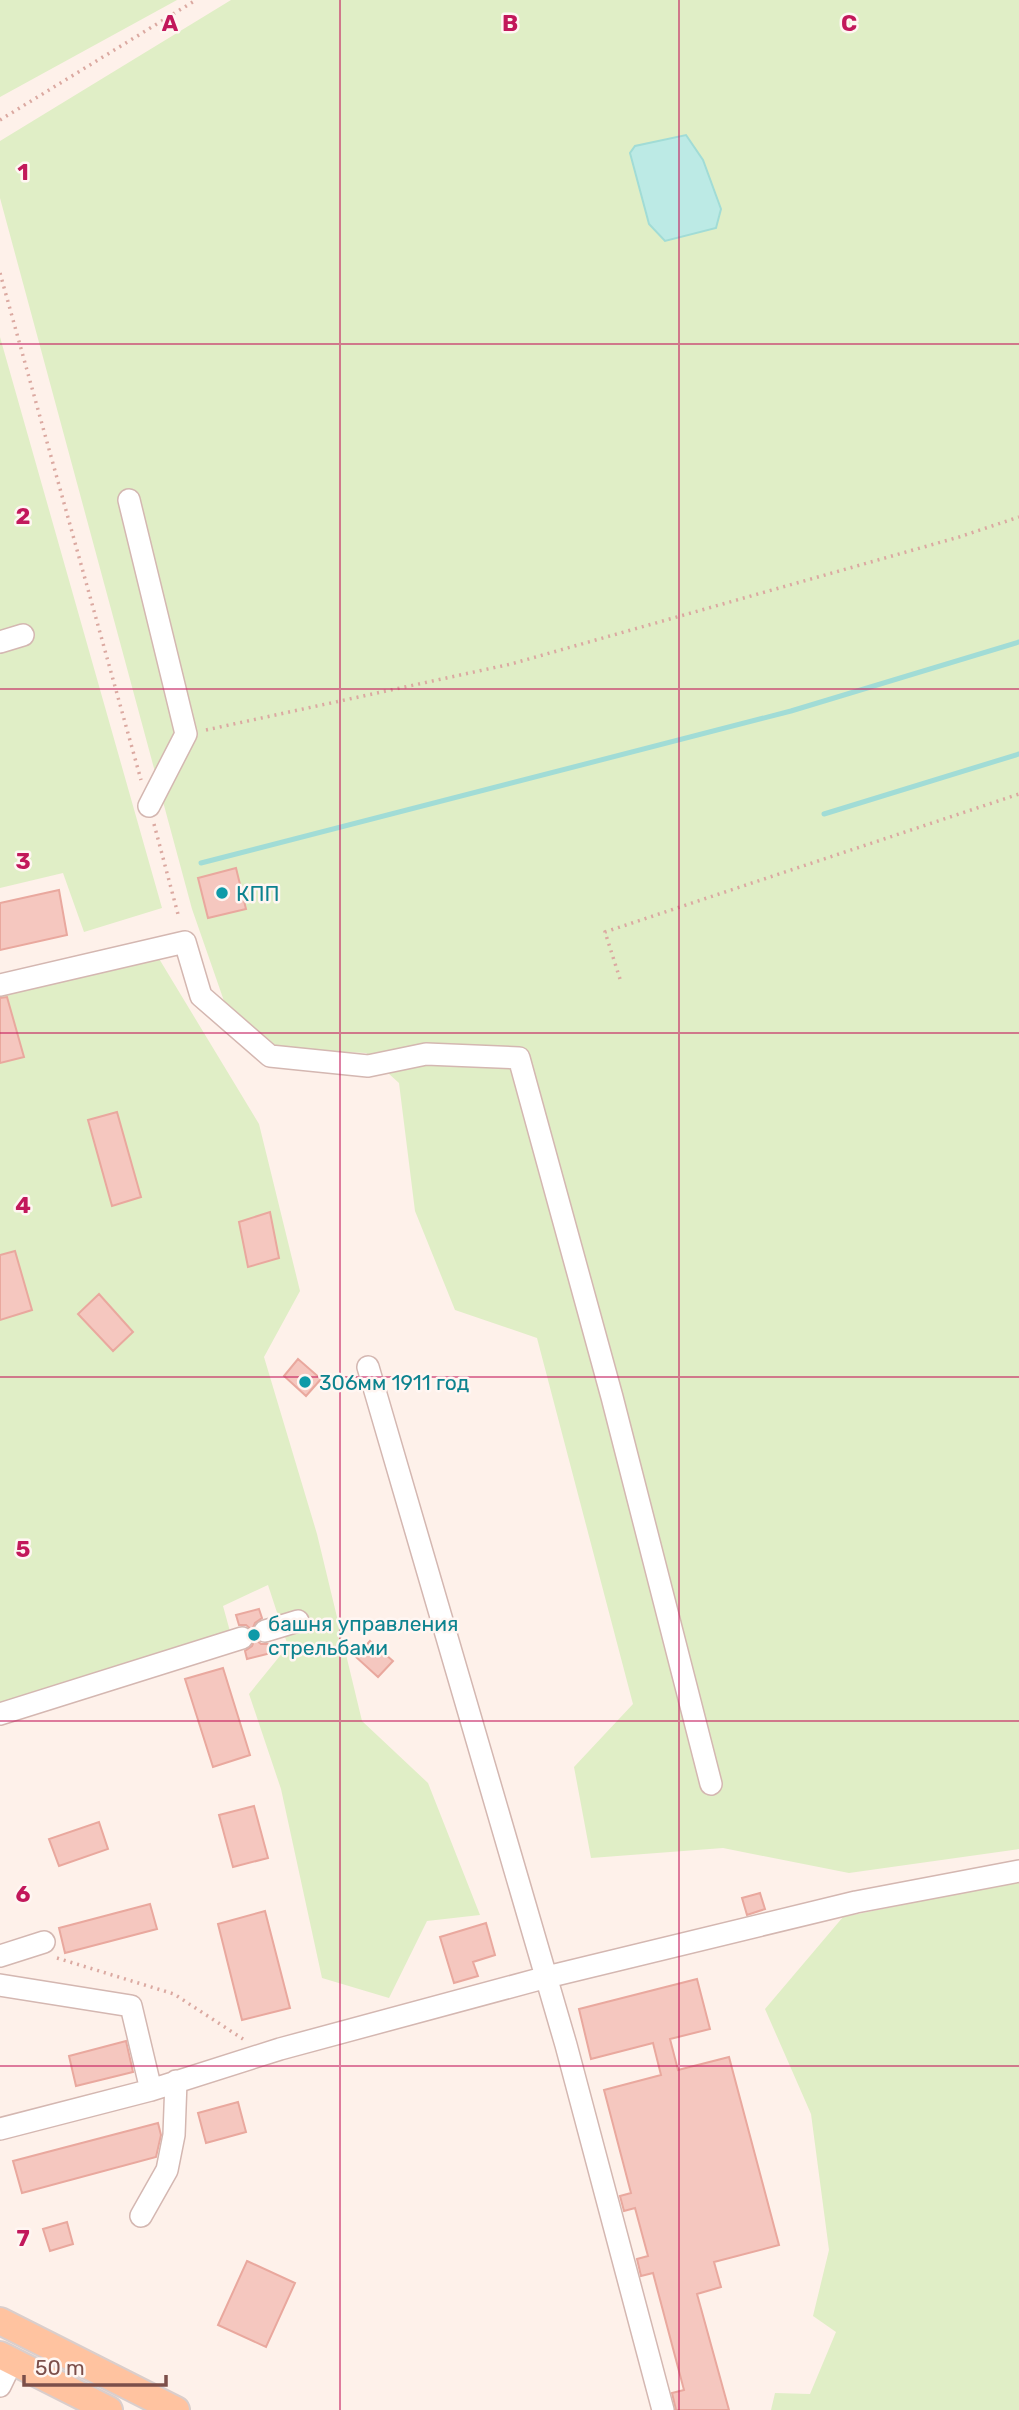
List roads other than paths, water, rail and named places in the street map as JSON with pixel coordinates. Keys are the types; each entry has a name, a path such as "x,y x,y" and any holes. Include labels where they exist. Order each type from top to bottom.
{"main road":[{"path":"0,2321 176,2410"},
{"path":"6,2358 110,2410"}],"lane":[{"path":"129,500 186,734 149,806"},
{"path":"0,642 23,635"},
{"path":"0,985 185,942 201,996 270,1056 368,1066 426,1054 519,1058 612,1397 711,1784"},
{"path":"368,1367 547,1977 663,2410"},
{"path":"265,1631 298,1621"},
{"path":"0,1714 242,1638"},
{"path":"0,2129 151,2090 281,2049 547,1977 856,1902 1019,1871"},
{"path":"0,1956 34,1945"},
{"path":"0,1985 131,2006 151,2090"},
{"path":"141,2216 167,2170 174,2135 176,2081"},
{"path":"0,2386 6,2358"}],"water":[{"path":"686,135 703,160 721,209 716,228 665,241 649,224 630,153 635,146"}],"waterway":[{"path":"201,863 791,711 1019,642"},
{"path":"824,814 1019,754"}],"place":[{"name":"КПП","path":"222,893"},
{"name":"306мм 1911 год","path":"305,1382"},
{"name":"башня управления стрельбами","path":"254,1635"}]}
